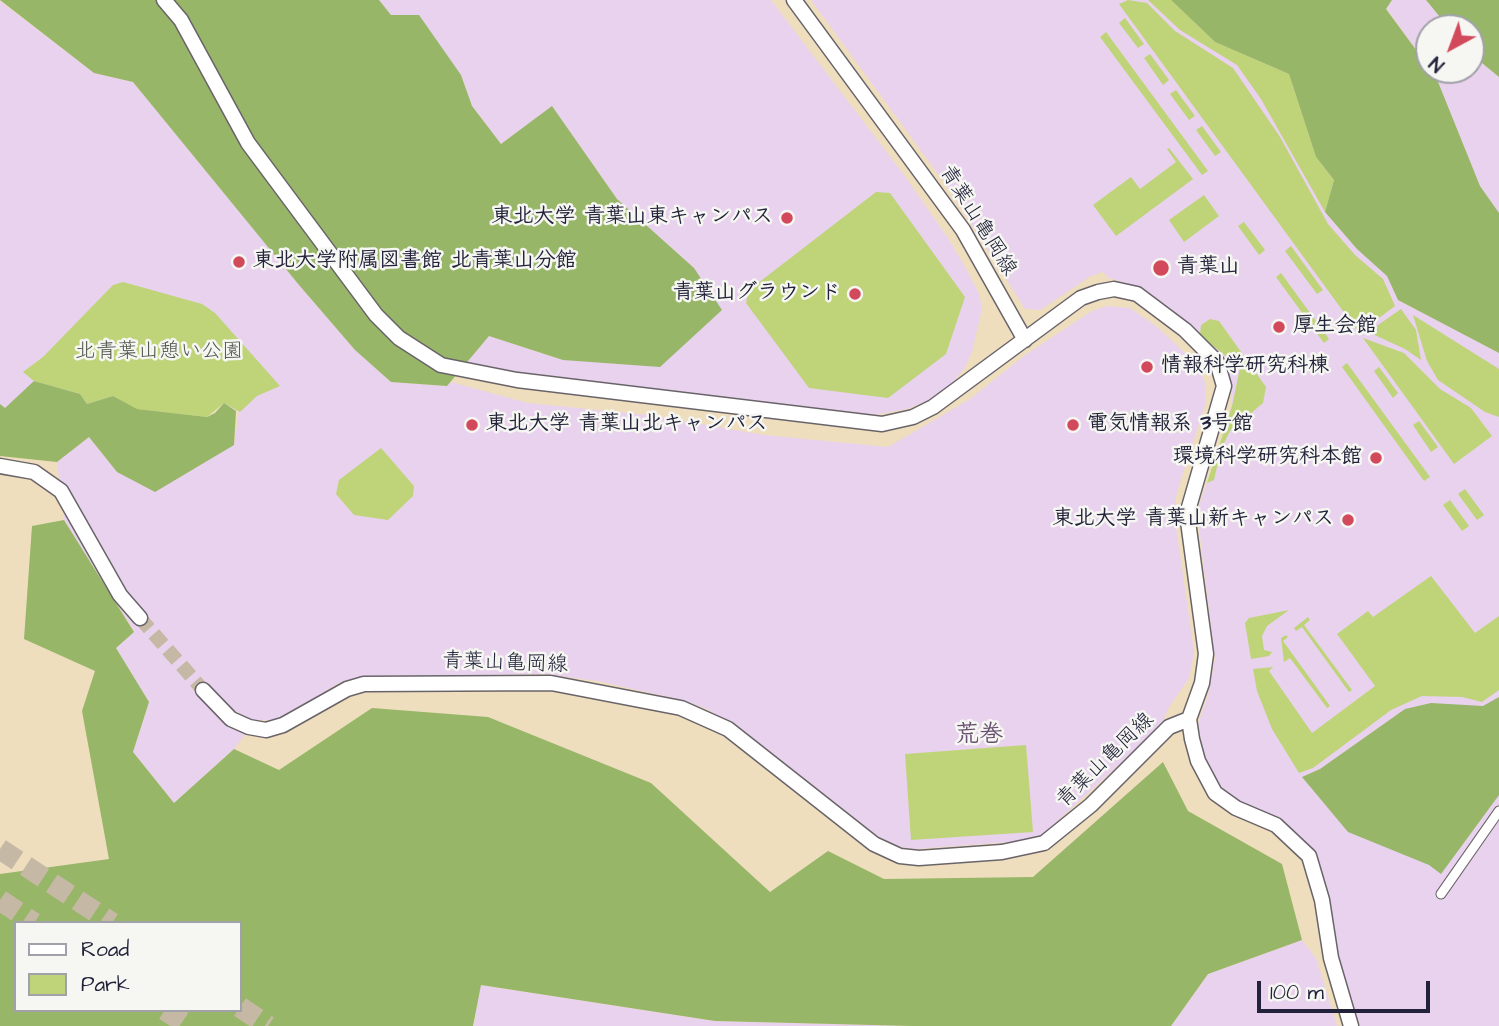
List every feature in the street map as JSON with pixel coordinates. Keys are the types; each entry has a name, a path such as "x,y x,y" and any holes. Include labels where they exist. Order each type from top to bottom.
{"street":[{"path":"164,0 181,20 248,143 376,314 399,338 442,365 517,380 882,424 913,417 933,407 1025,340"},
{"name":"青葉山亀岡線","path":"203,690 232,719 249,727 266,730 283,725 347,689 364,684 551,683 681,708 728,729 874,844 900,856 919,858 1002,852 1044,843 1091,805 1170,727 1189,719 1202,683 1206,654 1187,514 1223,397 1222,374 1217,362 1201,344 1145,298 1114,289 1081,298 1025,340 963,230 794,0"},
{"path":"0,466 34,472 61,491 120,595 140,618"},
{"path":"1189,719 1198,761 1215,793 1236,808 1276,825 1309,856 1322,900 1331,958 1352,1026"},
{"path":"1441,894 1499,811"}],"shaded area":[{"name":"東北大学 青葉山東キャンパス","path":"379,0 771,0 904,175 968,272 979,294 982,308 972,352 964,369 951,384 929,400 907,409 874,415 464,366 489,336 563,360 694,268 617,199 552,107 501,144 472,106 461,75 391,15"},
{"name":"東北大学 青葉山新キャンパス","path":"811,0 1171,0 1215,42 1289,74 1316,157 1334,180 1357,249 1388,276 1398,300 1499,353 1499,1026 1360,1026 1335,951 1323,872 1312,849 1289,827 1221,789 1205,763 1198,724 1208,696 1215,659 1197,511 1224,435 1231,407 1232,388 1229,374 1216,350 1138,287 1109,278 1103,272 1091,276 1040,310 1025,309 949,189"},
{"path":"1392,0 1426,0 1438,14 1415,14 1415,48 1386,8"},
{"name":"東北大学 青葉山北キャンパス","path":"0,1 94,73 133,82 299,285 355,350 391,382 446,386 451,382 528,403 657,416 764,435 888,447 970,399 1025,355 1092,311 1107,306 1130,308 1156,326 1183,351 1199,368 1206,385 1206,402 1177,492 1174,513 1194,652 1189,678 1169,707 1161,726 1037,840 915,849 900,847 879,837 750,736 707,709 682,700 597,681 544,674 358,677 339,683 279,720 256,720 234,749 174,803 133,752 149,702 116,648 134,631 64,520 57,462 89,437 117,472 234,445 239,412 224,403 4,408 0,404"},
{"path":"1485,66 1499,77 1499,213 1480,186 1437,84 1485,84"},
{"path":"1302,940 1316,958 1337,1026 1171,1026 1208,974"},
{"path":"480,985 714,1021 912,1026 474,1026"}],"green space":[{"path":"0,0 379,0 391,15 419,15 461,75 472,106 501,144 552,106 617,199 694,268 722,310 660,367 563,360 489,336 447,386 391,382 355,350 299,285 133,82 94,73"},
{"path":"1128,0 1147,3 1175,31 1233,68 1280,137 1328,224 1355,255 1383,279 1395,306 1359,333 1119,4"},
{"path":"1148,0 1171,0 1215,42 1289,74 1316,157 1334,180 1325,212 1261,99 1237,65 1180,30"},
{"path":"1171,0 1392,0 1386,9 1415,48 1415,84 1439,84 1480,186 1499,213 1499,353 1398,300 1387,276 1357,249 1325,212 1334,180 1316,157 1289,74 1215,42"},
{"path":"1426,0 1499,0 1499,77 1485,66 1485,14 1438,14"},
{"path":"1125,18 1144,44 1138,48 1119,23"},
{"path":"1106,32 1208,171 1202,175 1100,37"},
{"path":"1150,54 1169,80 1163,85 1144,58"},
{"path":"1176,90 1195,116 1189,120 1170,94"},
{"path":"1202,126 1221,152 1215,156 1196,130"},
{"path":"1169,148 1193,179 1116,236 1093,205 1131,177 1140,189 1176,162 1167,149"},
{"name":"青葉山グラウンド","path":"876,192 890,193 965,297 946,354 888,398 809,388 746,303 749,290"},
{"path":"1204,195 1219,216 1184,242 1169,220"},
{"path":"1244,222 1265,250 1259,255 1238,226"},
{"path":"1291,246 1323,290 1317,294 1285,251"},
{"path":"1281,273 1329,339 1324,343 1276,277"},
{"name":"北青葉山憩い公園","path":"123,282 202,304 215,313 280,386 257,396 240,412 224,403 207,417 136,409 113,396 87,404 80,394 34,381 23,372 43,357 113,285"},
{"path":"1401,309 1416,330 1421,360 1405,349 1368,332"},
{"path":"1413,315 1499,369 1499,417 1485,412 1438,380 1427,361"},
{"path":"1210,319 1219,321 1266,387 1263,403 1230,431 1221,449 1214,480 1207,483 1232,406 1240,368 1200,335 1201,325"},
{"path":"1363,338 1404,353 1440,389 1471,408 1492,436 1454,464"},
{"path":"1347,363 1430,477 1424,481 1342,367"},
{"path":"1379,367 1398,393 1393,398 1374,371"},
{"path":"34,381 80,394 87,404 113,396 137,409 207,417 224,403 236,411 234,445 155,492 117,472 89,437 57,462 0,456 0,404 5,408"},
{"path":"1419,421 1438,447 1431,452 1413,425"},
{"path":"381,448 414,486 413,496 388,520 354,515 336,494 339,480"},
{"path":"1465,489 1484,515 1477,520 1458,494"},
{"path":"1450,500 1469,526 1462,531 1443,505"},
{"path":"64,520 134,632 116,648 149,702 133,752 174,803 234,749 279,770 372,708 488,717 651,783 770,892 828,851 884,879 1033,877 1163,762 1188,811 1282,864 1302,940 1208,974 1171,1026 912,1026 715,1021 481,985 473,1026 0,1026 0,874 109,859 82,711 95,671 24,639 32,526"},
{"path":"1431,576 1475,633 1499,616 1499,690 1482,702 1462,697 1422,696 1391,710 1313,768 1299,773 1272,729 1257,691 1253,669 1273,667 1269,671 1312,733 1375,686 1337,634 1368,611 1373,617"},
{"path":"1289,610 1267,626 1262,636 1264,650 1272,652 1269,656 1251,659 1245,623 1249,618"},
{"path":"1308,617 1310,620 1304,625 1352,690 1349,692 1302,627 1296,631 1294,628"},
{"path":"1286,635 1288,637 1283,641 1330,706 1327,708 1290,658 1284,662 1281,638"},
{"path":"1499,697 1499,795 1441,874 1429,865 1348,832 1302,777 1320,769 1405,709 1431,703 1483,706"},
{"path":"1026,745 1033,832 911,840 905,754"}],"tunnel":[{"path":"140,618 203,690"},
{"path":"0,849 109,921"},
{"path":"0,900 31,921"},
{"path":"242,1008 268,1026"},
{"path":"168,1012 189,1026"}],"place":[{"name":"東北大学 青葉山東キャンパス","path":"787,218"},
{"name":"東北大学附属図書館 北青葉山分館","path":"239,262"},
{"name":"青葉山","path":"1161,268"},
{"name":"青葉山グラウンド","path":"855,294"},
{"name":"厚生会館","path":"1279,327"},
{"name":"情報科学研究科棟","path":"1147,367"},
{"name":"東北大学 青葉山北キャンパス","path":"472,425"},
{"name":"電気情報系 3号館","path":"1073,425"},
{"name":"環境科学研究科本館","path":"1376,458"},
{"name":"東北大学 青葉山新キャンパス","path":"1348,520"}],"district":[{"name":"荒巻","path":"979,736"}]}
